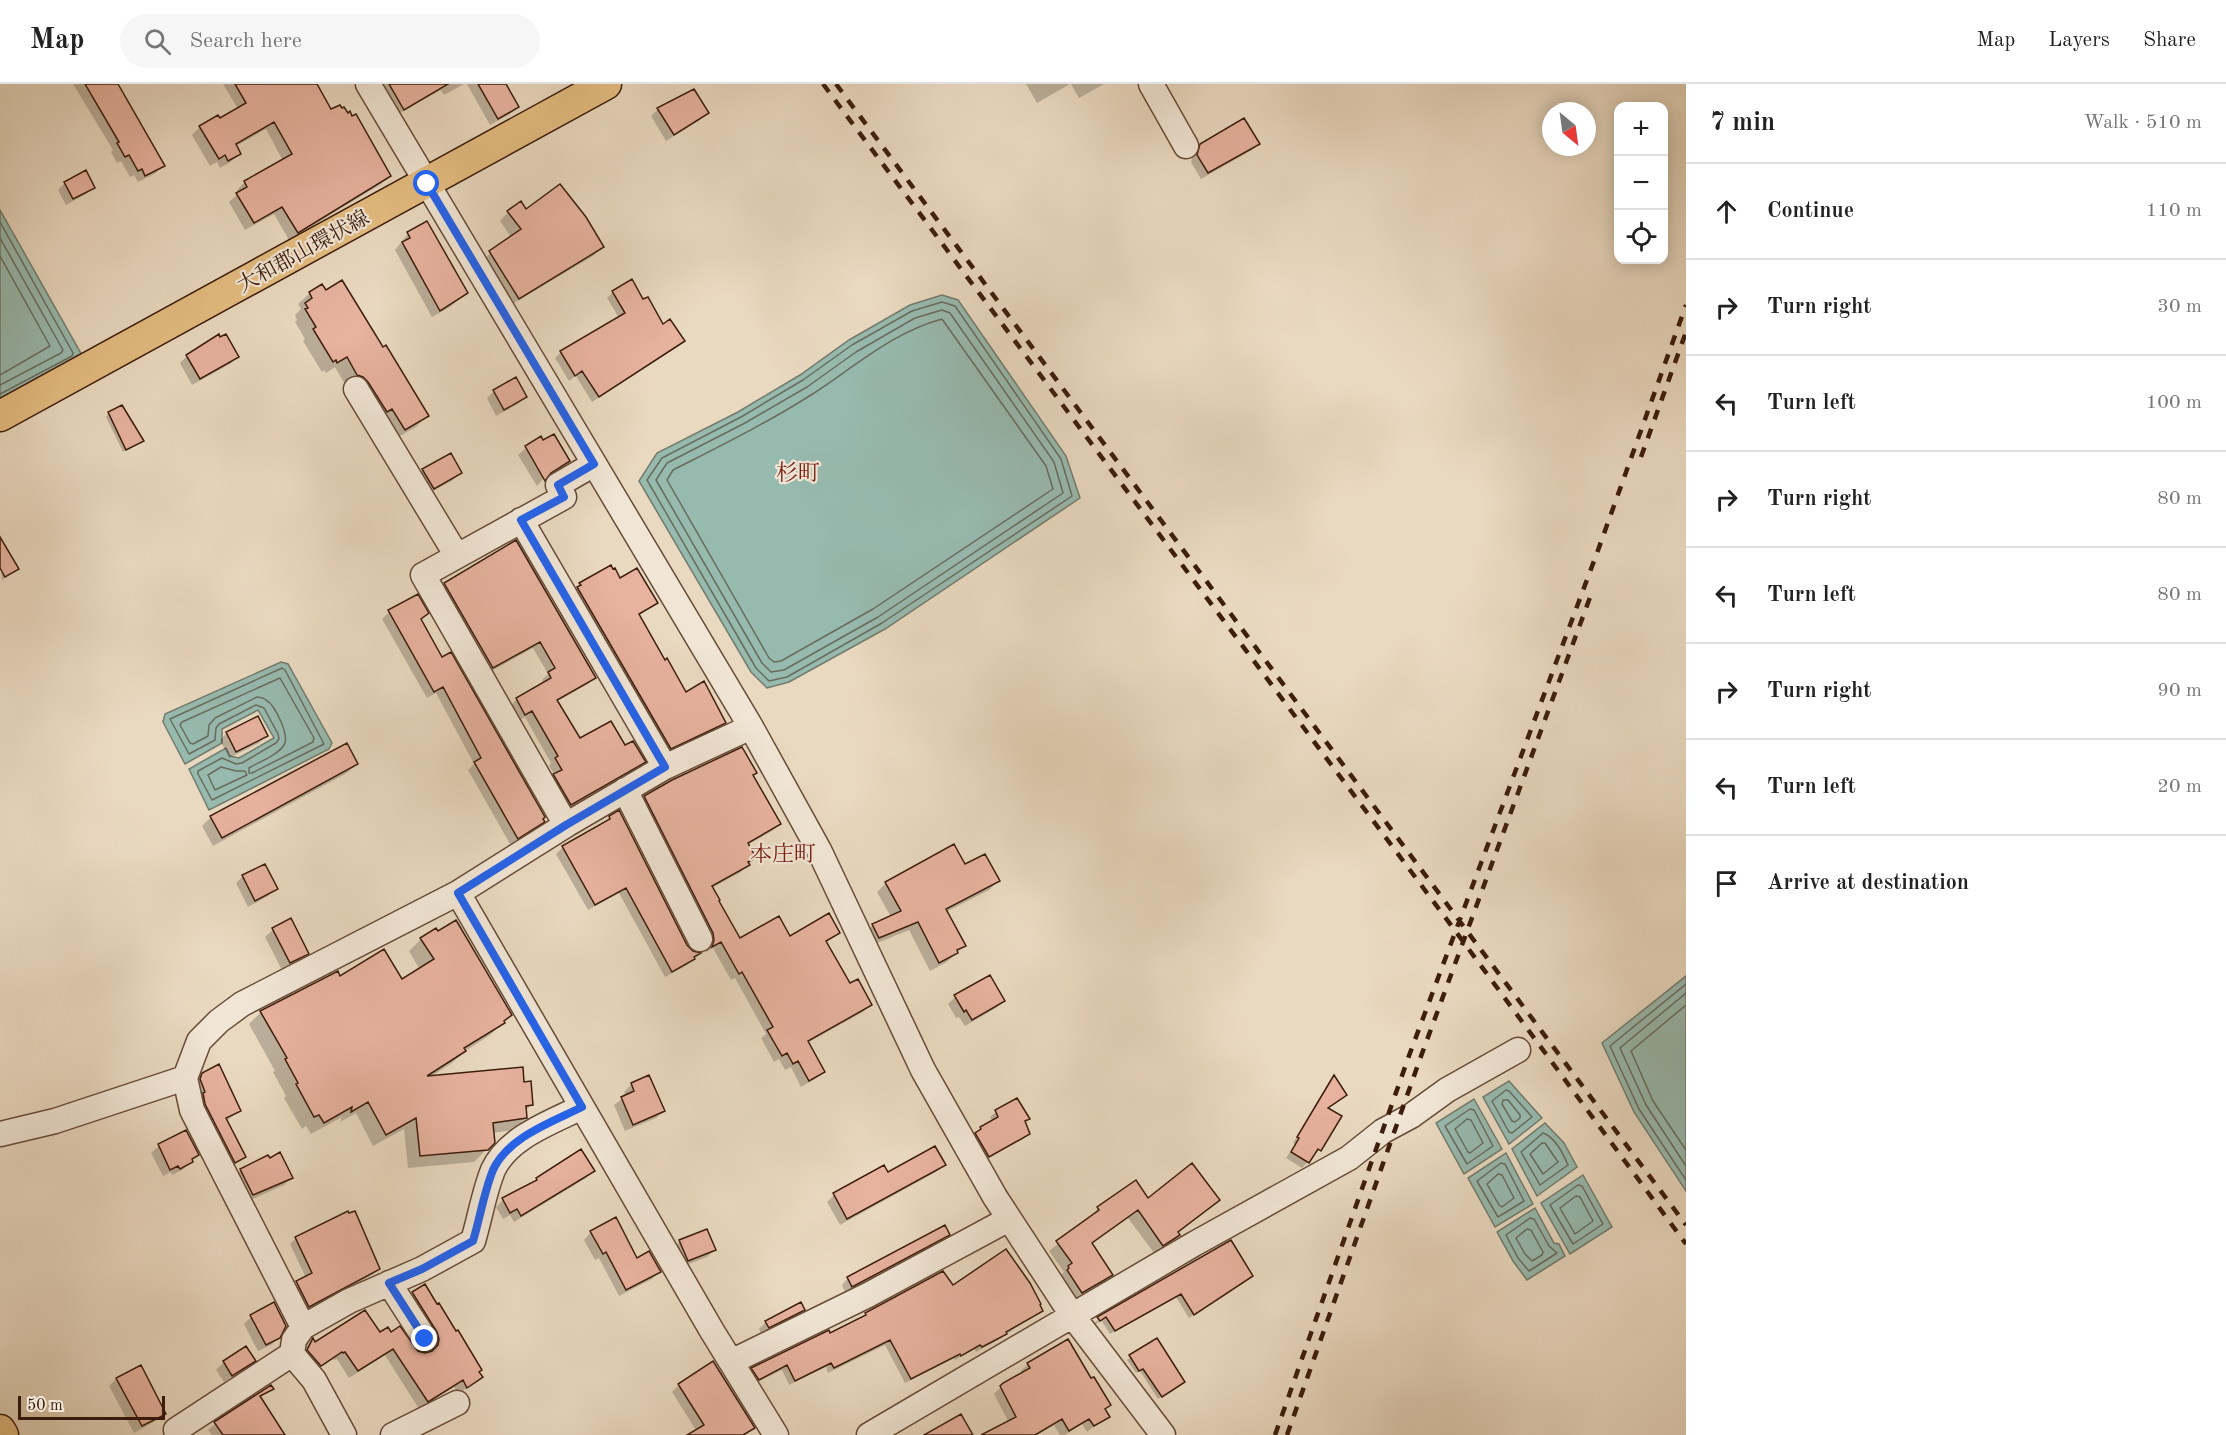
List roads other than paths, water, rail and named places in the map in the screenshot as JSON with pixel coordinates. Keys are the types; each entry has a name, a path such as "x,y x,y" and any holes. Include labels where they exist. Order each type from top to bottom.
{"main road":[{"name":"大和郡山環状線","path":"0,416 606,84"},
{"path":"0,1430 3,1435"}],"street":[{"path":"368,84 751,727 819,850 923,1070 960,1138 1009,1219 1072,1315 1163,1435"},
{"path":"1151,84 1186,146"},
{"path":"356,389 457,556"},
{"path":"566,825 423,575 564,497 558,485 594,464"},
{"path":"521,520 665,767"},
{"path":"303,1327 192,1110 185,1077 199,1041 219,1021 242,1004 458,893 566,825 665,767 751,727"},
{"path":"625,790 700,939"},
{"path":"458,893 730,1362 776,1435"},
{"path":"869,1435 1194,1244 1349,1158 1383,1131 1411,1116 1447,1090 1518,1050"},
{"path":"0,1134 55,1121 185,1077"},
{"path":"344,1435 314,1380 292,1354 294,1340 303,1327 348,1301 422,1269 473,1241 494,1169 507,1150 526,1136 582,1107"},
{"path":"730,1362 868,1295 1009,1219"},
{"path":"389,1283 425,1339"},
{"path":"177,1435 176,1430 292,1354"},
{"path":"393,1435 457,1402"}],"water":[{"path":"0,210 83,357 0,400"},
{"path":"942,295 958,300 1066,456 1080,498 885,629 789,682 767,688 751,672 639,481 657,453 738,412 800,375 849,340 910,305"},
{"path":"281,662 288,664 332,743 329,749 209,810 189,769 226,748 230,756 239,758 274,738 258,710 222,729 222,743 185,764 163,722 165,714"},
{"path":"1686,976 1686,1191 1634,1112 1602,1043"},
{"path":"1509,1081 1542,1118 1509,1144 1483,1097"},
{"path":"1474,1099 1502,1149 1464,1174 1436,1123"},
{"path":"1545,1123 1564,1143 1577,1167 1537,1196 1512,1149"},
{"path":"1506,1153 1533,1204 1495,1227 1468,1178"},
{"path":"1583,1175 1612,1227 1570,1254 1541,1203"},
{"path":"1535,1208 1554,1243 1559,1244 1565,1256 1527,1280 1513,1261 1497,1232"}],"railway":[{"path":"823,84 1445,917 1686,1244"},
{"path":"836,84 1686,1225"},
{"path":"1275,1435 1410,1053 1597,553 1686,305"},
{"path":"1641,457 1686,332"},
{"path":"1287,1435 1420,1059 1592,592"}],"district":[{"name":"杉町","path":"798,472"},
{"name":"本庄町","path":"783,853"}]}
